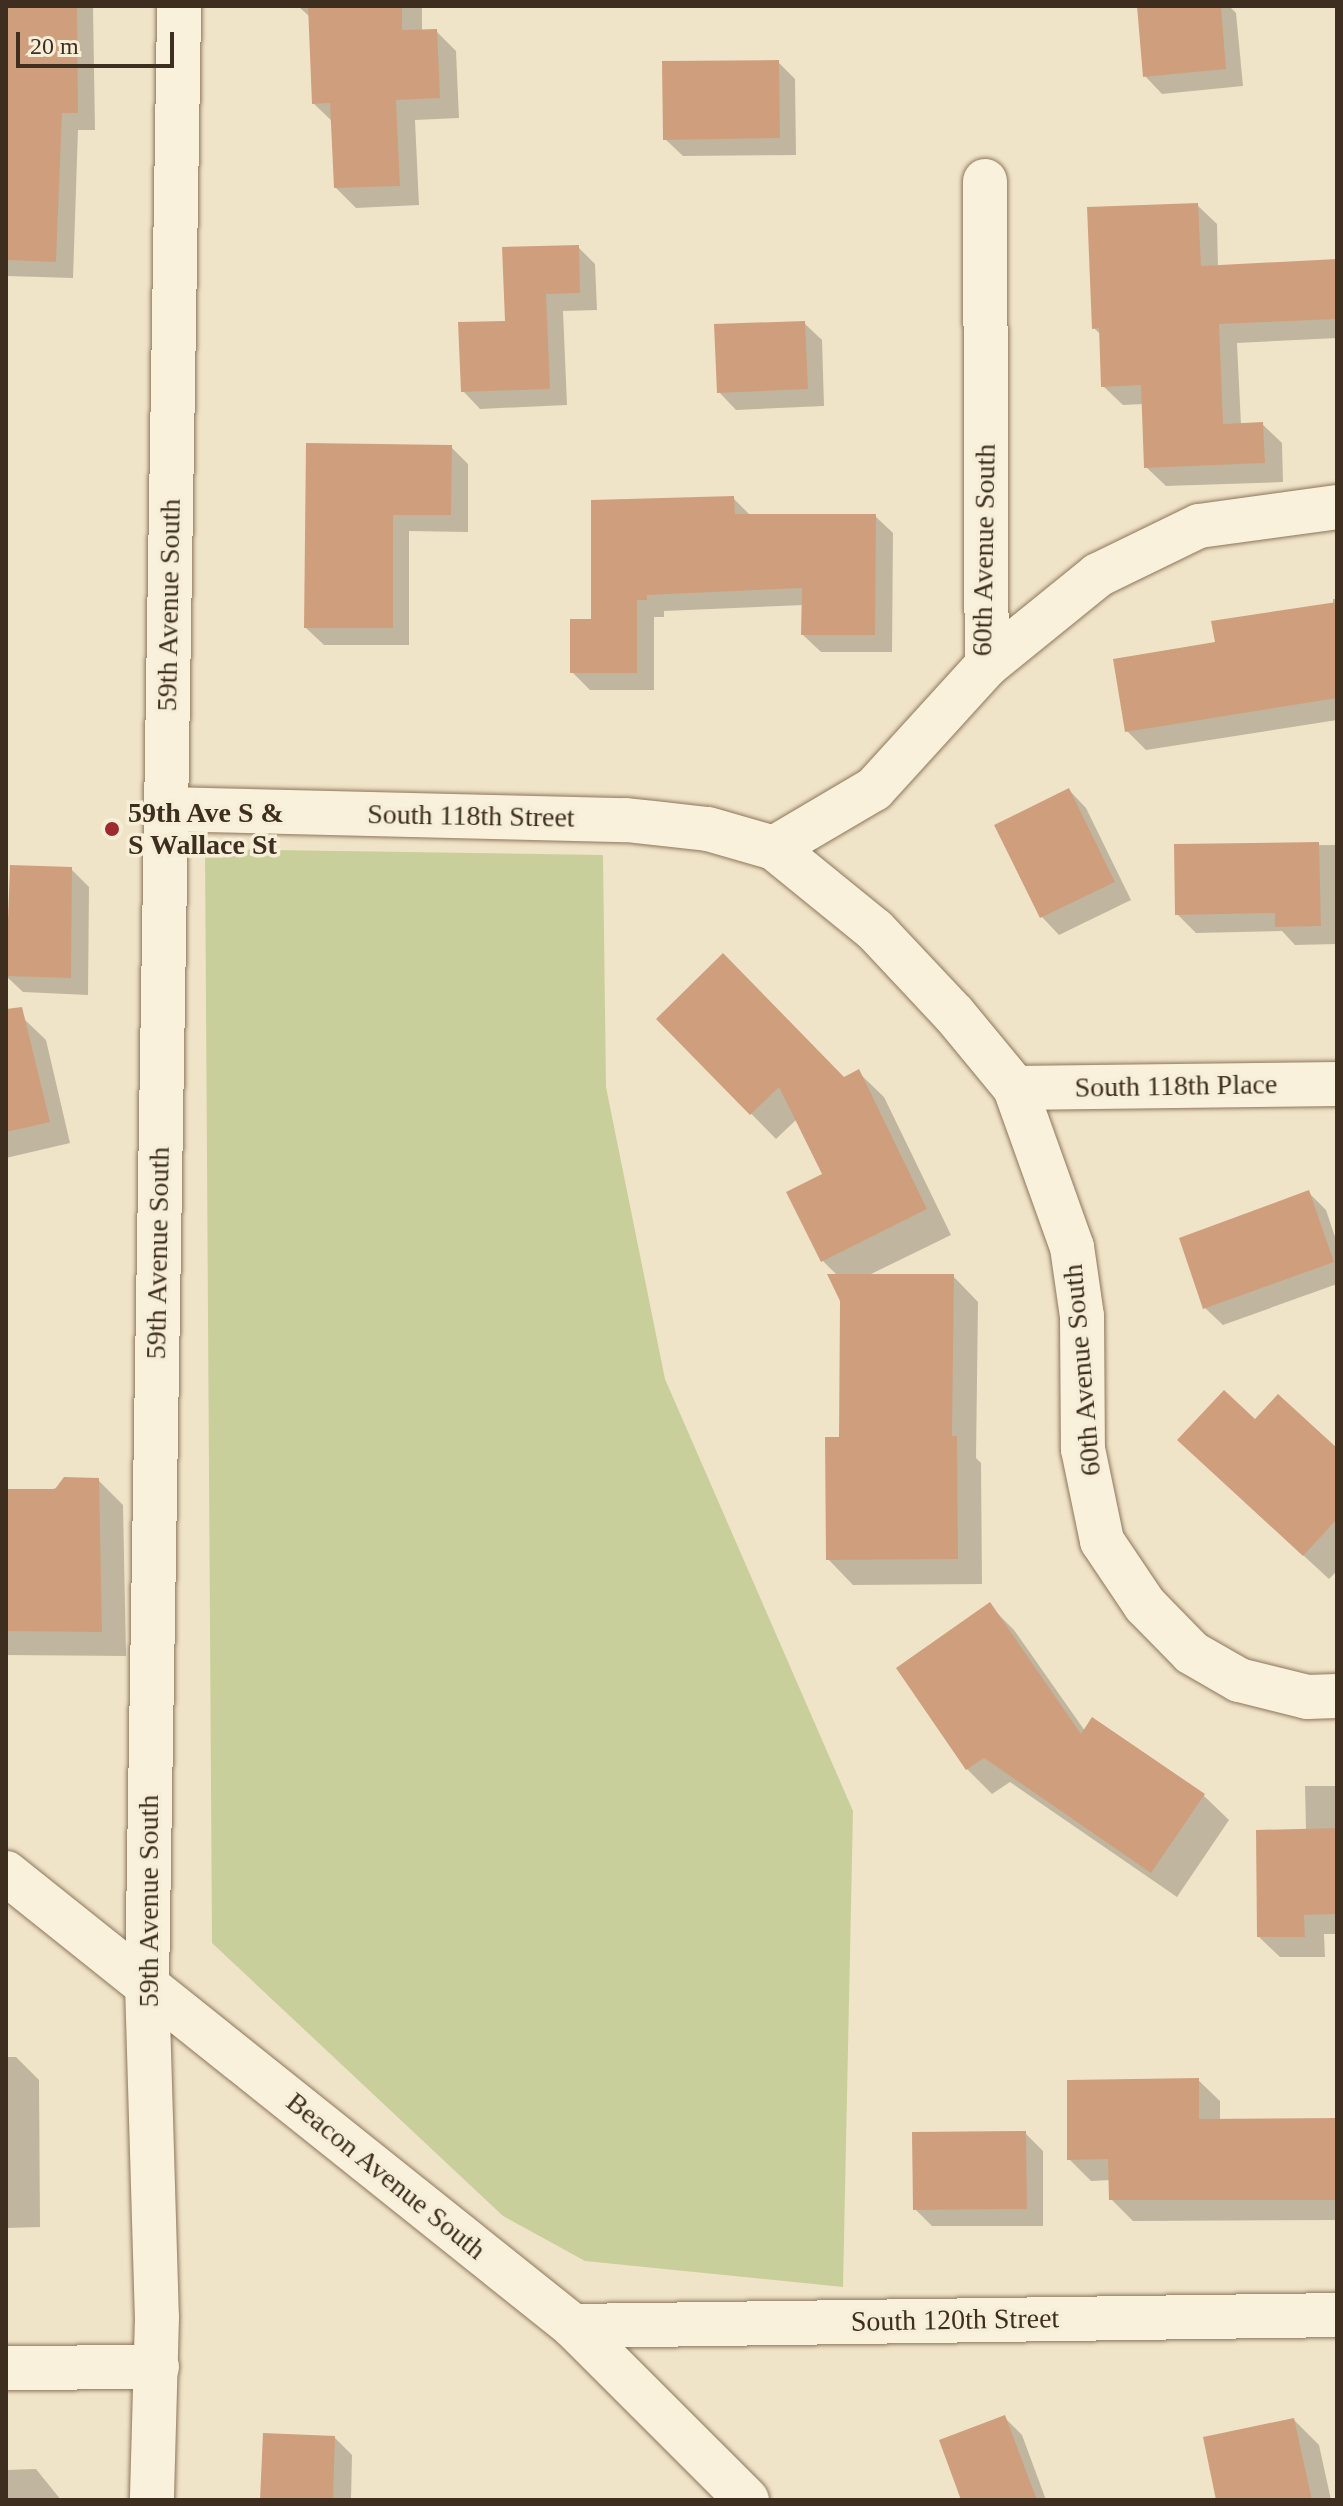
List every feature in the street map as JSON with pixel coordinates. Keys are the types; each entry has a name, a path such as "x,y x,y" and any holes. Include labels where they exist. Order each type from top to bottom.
{"street":[{"name":"59th Avenue South","path":"152,2500 157,2367 147,1984 179,6"},
{"name":"60th Avenue South","path":"985,181 987,665 874,789 774,848 875,930 954,1014 1015,1088 1072,1247 1082,1316 1083,1449 1102,1541 1145,1605 1192,1653 1239,1680 1307,1697 1337,1696"},
{"path":"987,665 1098,575 1199,526 1337,507"},
{"name":"South 118th Street","path":"166,809 626,820 708,829 774,848"},
{"name":"South 118th Place","path":"1015,1088 1337,1084"},
{"name":"Beacon Avenue South","path":"6,1873 573,2326 747,2500"},
{"name":"South 120th Street","path":"573,2326 1337,2315"},
{"path":"6,2368 157,2367"}],"green space":[{"path":"205,849 603,855 606,1087 665,1379 853,1811 843,2287 585,2261 503,2216 212,1943"}],"building":[{"path":"6,6 77,6 78,113 62,113 56,262 6,260"},
{"path":"308,6 402,6 402,30 437,29 440,98 396,100 400,186 334,188 330,103 312,104"},
{"path":"1137,6 1221,6 1226,69 1143,77"},
{"path":"779,60 780,138 663,140 662,61"},
{"path":"1198,203 1201,266 1337,259 1337,319 1219,324 1223,424 1263,422 1265,463 1144,468 1141,385 1101,387 1099,328 1092,329 1087,207"},
{"path":"579,245 580,293 546,294 550,389 461,392 458,322 505,321 502,247"},
{"path":"805,321 808,389 717,393 714,324"},
{"path":"306,443 452,445 451,515 393,515 393,628 304,628"},
{"path":"734,496 735,514 876,514 875,635 801,635 802,588 647,595 647,600 637,600 637,673 570,673 570,619 591,619 591,500"},
{"path":"1337,602 1337,698 1125,732 1113,659 1215,642 1211,621"},
{"path":"1069,788 1115,882 1040,918 994,825"},
{"path":"1319,842 1321,926 1275,927 1275,913 1175,915 1174,844"},
{"path":"10,865 72,867 71,978 6,976"},
{"path":"723,953 844,1077 859,1069 927,1209 821,1262 786,1192 822,1174 779,1087 750,1115 656,1019"},
{"path":"22,1007 50,1122 6,1132 6,1009"},
{"path":"1309,1190 1334,1262 1203,1309 1179,1238"},
{"path":"827,1274 954,1274 952,1436 957,1436 958,1559 826,1560 825,1437 839,1437 840,1301"},
{"path":"1224,1390 1255,1419 1278,1394 1337,1448 1337,1519 1303,1556 1177,1440"},
{"path":"64,1477 99,1478 102,1632 6,1631 6,1489 55,1489"},
{"path":"990,1602 1081,1734 1092,1717 1205,1794 1151,1873 984,1758 966,1770 896,1668"},
{"path":"1337,1828 1337,1914 1304,1915 1305,1937 1257,1937 1256,1830"},
{"path":"1199,2078 1199,2119 1337,2118 1337,2200 1109,2200 1108,2159 1067,2160 1067,2080"},
{"path":"1026,2131 1027,2209 913,2210 912,2132"},
{"path":"1005,2415 1037,2500 961,2500 939,2440"},
{"path":"1294,2418 1312,2500 1216,2500 1203,2437"},
{"path":"263,2433 335,2436 333,2500 260,2500"}],"place":[{"name":"59th Ave S & S Wallace St","path":"112,829"}]}
